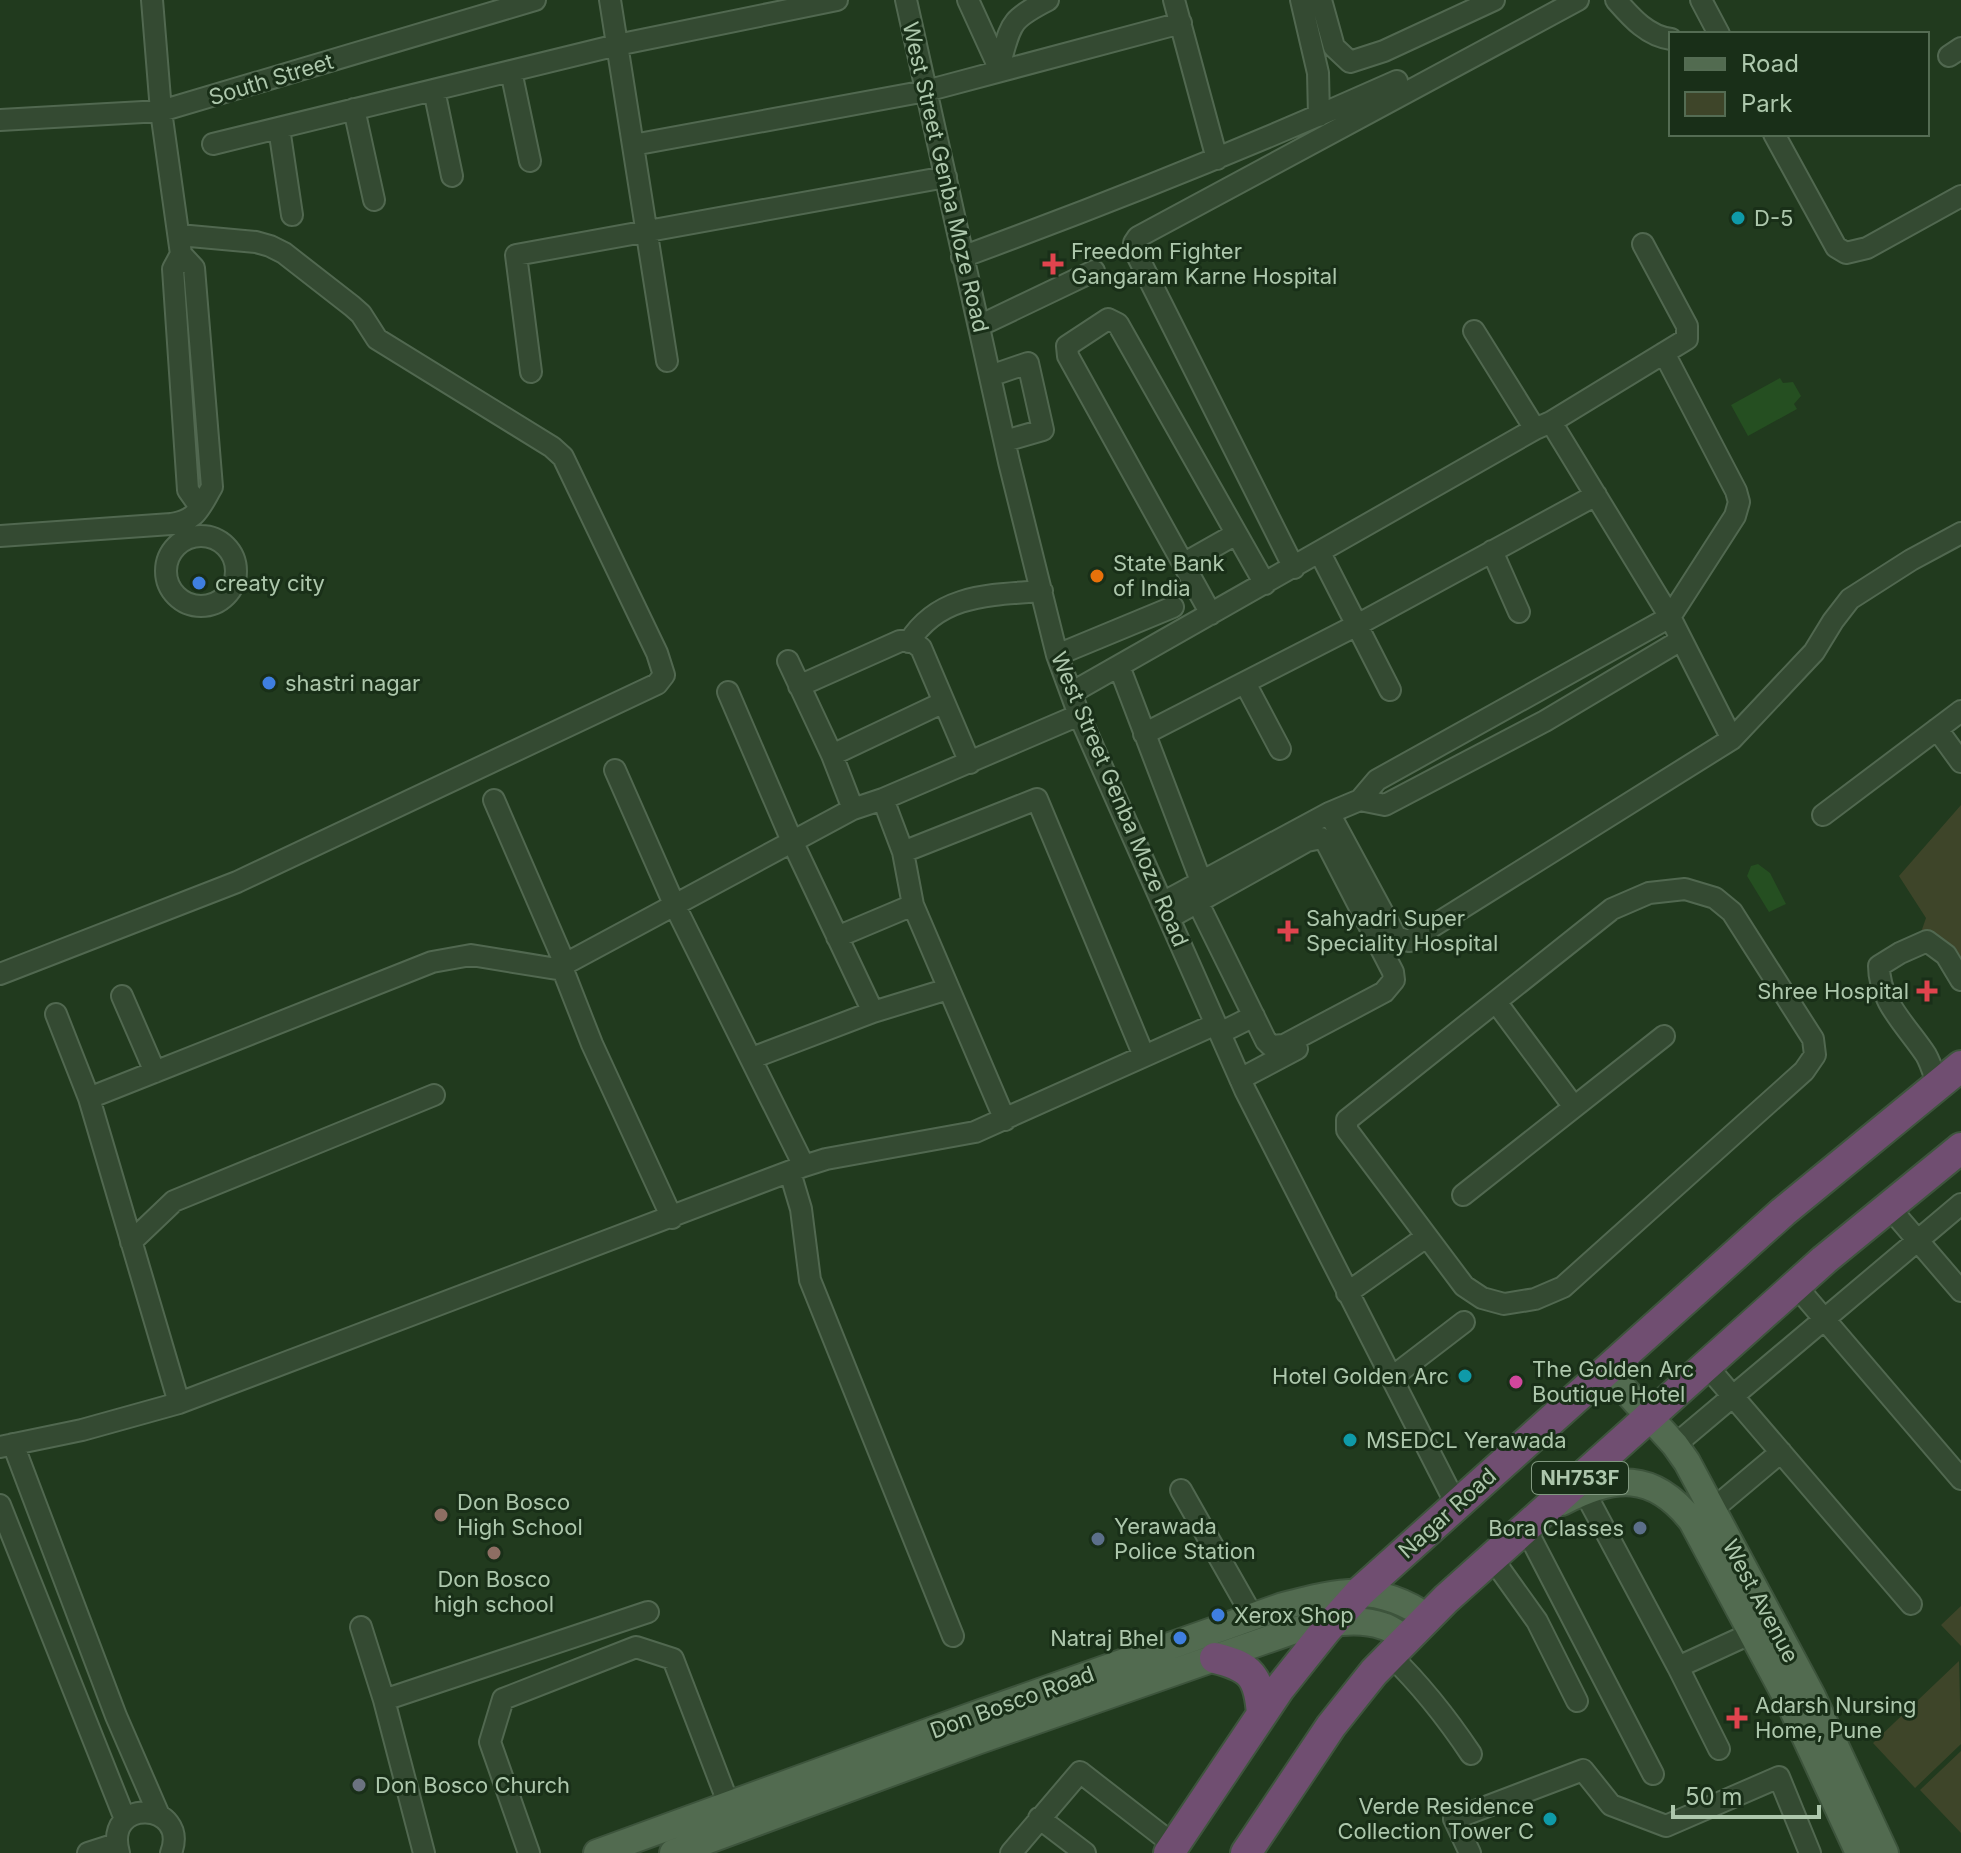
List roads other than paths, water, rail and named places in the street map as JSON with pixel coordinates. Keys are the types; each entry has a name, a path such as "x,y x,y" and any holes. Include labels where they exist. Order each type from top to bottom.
{"highway":[{"name":"Nagar Road","path":"1172,1849 1262,1714 1361,1591 1783,1212 1949,1075"},
{"name":"NH753F","path":"1246,1853 1331,1726 1398,1647 1706,1365 1961,1148"},
{"path":"1215,1658 1240,1664 1252,1676 1261,1696 1262,1714"}],"main road":[{"name":"West Avenue","path":"1606,1369 1675,1445 1812,1696 1885,1853"},
{"name":"West Avenue","path":"1534,1520 1584,1491 1613,1483 1636,1482 1657,1488 1678,1503 1692,1521 1791,1706 1859,1853"},
{"name":"Don Bosco Road","path":"597,1853 996,1707 1318,1597 1361,1591 1407,1603 1429,1618"},
{"name":"Don Bosco Road","path":"673,1853 977,1741 1292,1631 1333,1623 1385,1626 1398,1647"}],"street":[{"path":"0,536 181,532 195,516 212,487 194,268 180,244 161,111 152,0"},
{"name":"South Street","path":"0,120 161,111 491,6 535,0"},
{"path":"610,0 667,361"},
{"path":"213,144 617,45 837,0"},
{"name":"West Street Genba Moze Road","path":"906,0 962,257 1057,655 1079,715 1240,1079 1456,1504"},
{"path":"968,0 999,68"},
{"path":"999,68 1013,22 1027,6 1048,0"},
{"path":"1174,0 1217,159"},
{"path":"1301,0 1318,73 1319,116"},
{"path":"1321,0 1334,47 1350,62 1384,51 1494,0"},
{"path":"1294,568 1136,253 1134,243 1138,237 1578,0"},
{"path":"1616,0 1632,18 1658,37 1669,39"},
{"path":"1701,0 1718,32"},
{"path":"633,145 926,91 999,68 1181,23"},
{"path":"511,71 530,161"},
{"path":"962,257 1073,217 1217,159 1397,81"},
{"path":"434,90 452,176"},
{"path":"354,109 374,200"},
{"path":"279,128 292,215"},
{"path":"1775,136 1836,247 1846,253 1867,248 1961,196"},
{"path":"531,372 516,255 946,177"},
{"path":"2,975 237,882 657,684 664,675 657,653 563,457 552,447 377,339 361,314 284,253 256,242 180,244"},
{"path":"1071,693 1543,426 1687,339 1687,326 1643,244"},
{"path":"979,326 1094,271"},
{"path":"1211,614 1068,356 1067,346 1076,337 1108,319 1118,324 1265,584"},
{"path":"1474,331 1596,495 1670,617 1732,739"},
{"path":"1196,896 1329,813 1360,800 1377,780 1670,617 1735,516 1739,502 1664,353"},
{"path":"990,376 1028,363 1043,430 1005,441"},
{"path":"1144,734 1357,625 1596,495"},
{"path":"1329,813 1396,937 1409,941 1732,739 1814,652 1850,599 1961,533"},
{"path":"1183,564 1236,534"},
{"path":"1492,551 1519,612"},
{"path":"1320,553 1390,690"},
{"path":"909,642 920,624 937,611 964,600 1042,591"},
{"path":"1057,655 1173,607"},
{"path":"1360,800 1385,805 1545,721 1681,640"},
{"path":"799,686 900,641 909,642 921,648 970,763"},
{"path":"788,661 832,755 853,809"},
{"path":"1119,666 1196,896 1248,1019 1266,1041 1271,1046 1284,1045 1384,992 1394,980 1393,972 1326,842 1321,838 1307,841 1196,896 1165,910"},
{"path":"1245,683 1280,749"},
{"path":"728,692 792,841 873,1012"},
{"path":"832,755 944,702"},
{"path":"1823,815 1961,711"},
{"path":"89,1098 432,962 471,955 564,967 674,904 853,809 970,763 1079,715"},
{"path":"1937,729 1961,762"},
{"path":"615,770 674,904 752,1058 797,1169 810,1280 953,1636"},
{"path":"883,799 903,852 913,905 1005,1120"},
{"path":"903,852 1037,799 1144,1056"},
{"path":"494,800 564,967 592,1044 672,1218"},
{"path":"1685,889 1715,898 1732,912 1813,1039 1815,1055 1804,1071 1563,1287 1535,1299 1504,1304 1482,1298 1464,1286 1347,1130 1346,1124 1351,1115 1496,1002 1612,909 1649,893 1685,889"},
{"path":"837,937 913,905"},
{"path":"1949,1075 1927,1057 1897,1016 1879,984 1879,966 1927,941 1946,955 1961,980"},
{"path":"752,1058 873,1012 948,989"},
{"path":"122,996 155,1072"},
{"path":"1240,1079 1395,996"},
{"path":"1496,1002 1574,1107"},
{"path":"56,1014 89,1098 179,1403"},
{"path":"171,1853 174,1834 159,1815 116,1716 6,1445 82,1430 179,1403 826,1159 975,1132 1144,1056 1248,1019"},
{"path":"1463,1195 1664,1036"},
{"path":"131,1242 174,1201 434,1095"},
{"path":"1675,1445 1961,1204"},
{"path":"1889,1207 1961,1291"},
{"path":"1347,1293 1426,1237"},
{"path":"1796,1286 1961,1479"},
{"path":"1391,1378 1464,1322"},
{"path":"1706,1365 1911,1604"},
{"path":"1712,1510 1781,1452"},
{"path":"1181,1490 1253,1617"},
{"path":"1584,1491 1719,1749"},
{"path":"0,1505 125,1819"},
{"path":"1534,1520 1653,1774"},
{"path":"1492,1558 1537,1621 1577,1701"},
{"path":"384,1700 648,1612"},
{"path":"361,1627 384,1700 424,1853"},
{"path":"1678,1667 1752,1633"},
{"path":"529,1853 490,1742 503,1699 636,1647 673,1659 729,1805"},
{"path":"1398,1647 1414,1679 1441,1710 1471,1754"},
{"path":"1470,1853 1454,1819 1583,1770 1611,1805 1666,1826 1779,1777 1810,1853"},
{"path":"1011,1853 1080,1772 1172,1849"},
{"path":"88,1853 118,1848 119,1827 125,1819 139,1812 159,1815"},
{"path":"1039,1818 1085,1853"}],"place":[{"name":"D-5","path":"1738,218"},
{"name":"Freedom Fighter Gangaram Karne Hospital","path":"1053,264"},
{"name":"State Bank of India","path":"1097,576"},
{"name":"creaty city","path":"199,583"},
{"name":"shastri nagar","path":"269,683"},
{"name":"Sahyadri Super Speciality Hospital","path":"1288,931"},
{"name":"Shree Hospital","path":"1927,991"},
{"name":"Hotel Golden Arc","path":"1465,1376"},
{"name":"The Golden Arc Boutique Hotel","path":"1516,1382"},
{"name":"MSEDCL Yerawada","path":"1350,1440"},
{"name":"Don Bosco High School","path":"441,1515"},
{"name":"Bora Classes","path":"1640,1528"},
{"name":"Yerawada Police Station","path":"1098,1539"},
{"name":"Don Bosco high school","path":"494,1553"},
{"name":"Xerox Shop","path":"1218,1615"},
{"name":"Natraj Bhel","path":"1180,1638"},
{"name":"Adarsh Nursing Home, Pune","path":"1737,1718"},
{"name":"Don Bosco Church","path":"359,1785"},
{"name":"Verde Residence Collection Tower C","path":"1550,1819"}]}
